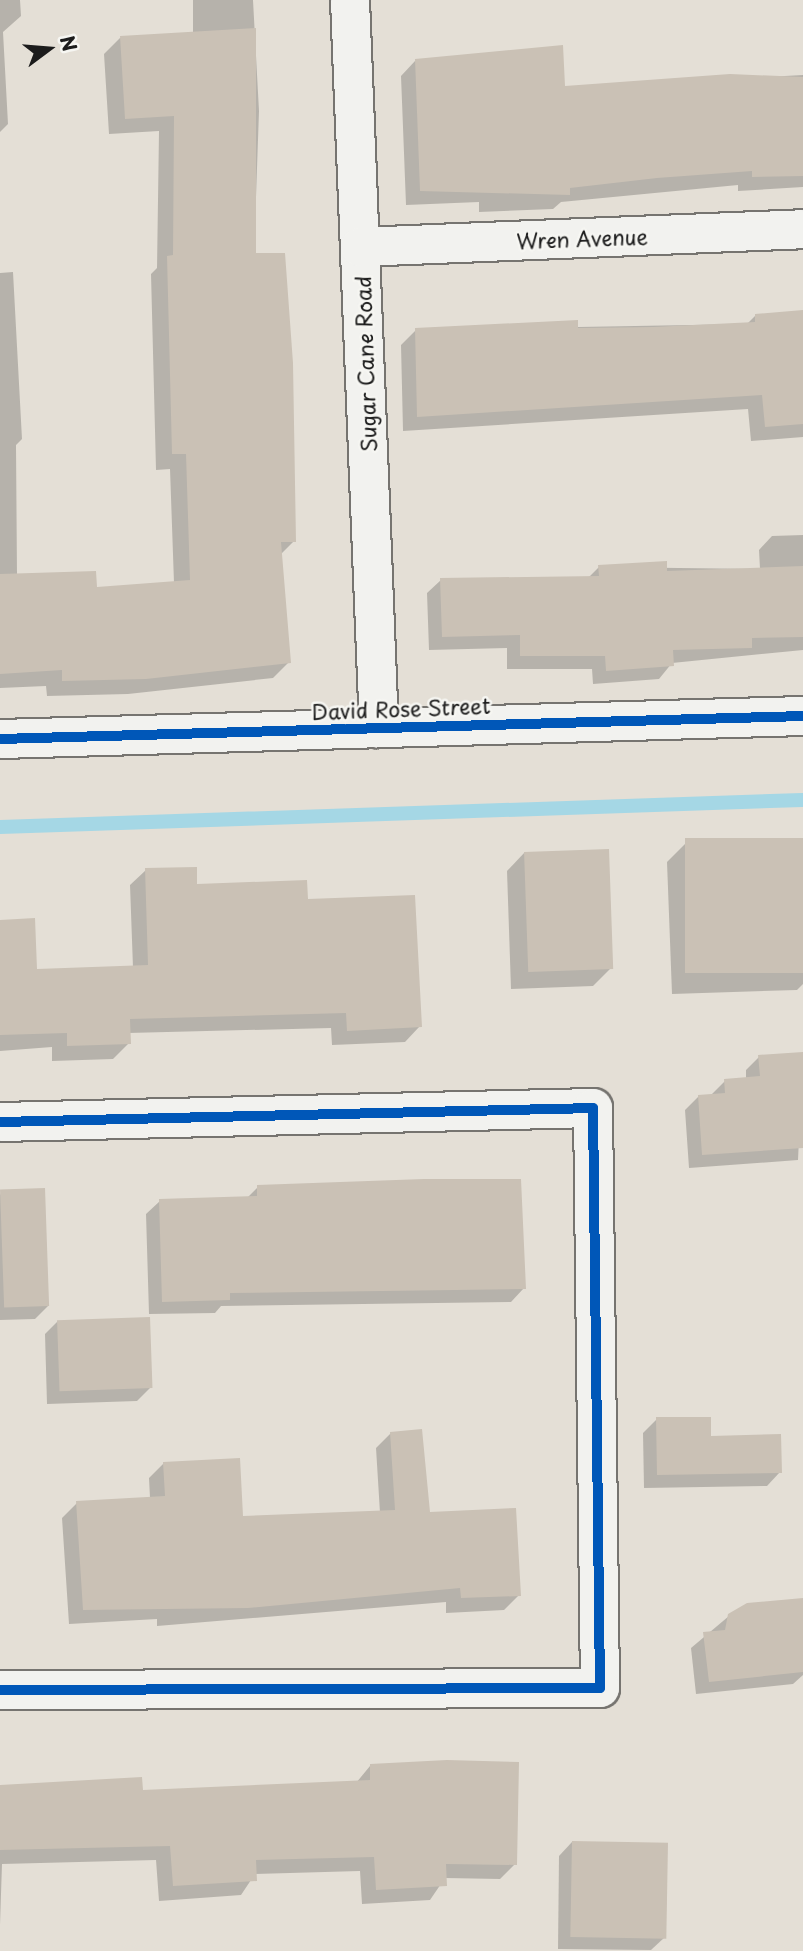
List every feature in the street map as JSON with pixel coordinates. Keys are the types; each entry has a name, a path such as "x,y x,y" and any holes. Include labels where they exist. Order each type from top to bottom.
{"street":[{"name":"Sugar Cane Road","path":"350,0 379,728"},
{"name":"Wren Avenue","path":"360,247 803,229"},
{"name":"David Rose Street","path":"0,738 803,716"},
{"path":"0,1122 593,1108 600,1688 0,1690"}],"building":[{"path":"256,28 256,253 285,253 293,363 296,542 281,542 291,663 146,679 62,681 62,670 0,674 0,574 96,571 97,587 190,580 186,454 172,454 167,256 173,255 174,116 125,119 120,36"},
{"path":"563,45 565,86 730,74 803,77 803,176 752,177 752,171 657,178 570,188 570,195 420,191 415,59"},
{"path":"803,310 803,424 765,427 762,395 417,417 415,328 578,320 578,328 653,327 755,322 755,314"},
{"path":"667,561 667,571 803,566 803,637 752,638 752,648 673,650 674,666 606,671 605,656 520,656 520,635 442,637 440,578 599,576 598,565"},
{"path":"685,838 803,838 803,973 685,973"},
{"path":"609,849 613,969 528,972 524,852"},
{"path":"197,867 197,884 307,880 308,899 415,895 422,1027 347,1031 346,1013 130,1019 131,1044 67,1046 67,1033 0,1035 0,920 35,918 37,969 148,965 145,868"},
{"path":"803,1052 803,1148 702,1155 698,1095 725,1093 724,1079 760,1076 758,1055"},
{"path":"424,1179 521,1179 526,1289 230,1293 230,1300 162,1302 159,1199 257,1196 257,1185"},
{"path":"45,1188 49,1306 4,1307 0,1190"},
{"path":"150,1317 152,1388 60,1391 57,1320"},
{"path":"656,1417 711,1417 711,1436 781,1434 782,1473 657,1475"},
{"path":"422,1429 430,1512 516,1508 521,1596 461,1598 460,1588 248,1608 83,1610 76,1501 165,1496 163,1462 240,1458 243,1516 395,1510 390,1432"},
{"path":"803,1598 803,1672 709,1682 703,1632 725,1630 728,1614 747,1603"},
{"path":"447,1760 519,1762 517,1865 446,1864 447,1886 376,1890 374,1857 256,1860 257,1881 173,1886 170,1846 0,1850 0,1785 142,1777 143,1790 370,1780 370,1764"},
{"path":"572,1841 668,1843 666,1939 570,1937"}],"waterway":[{"path":"0,827 803,800"}],"cycle path":[{"path":"0,739 803,716"},
{"path":"0,1122 593,1108 600,1688 0,1690"}]}
